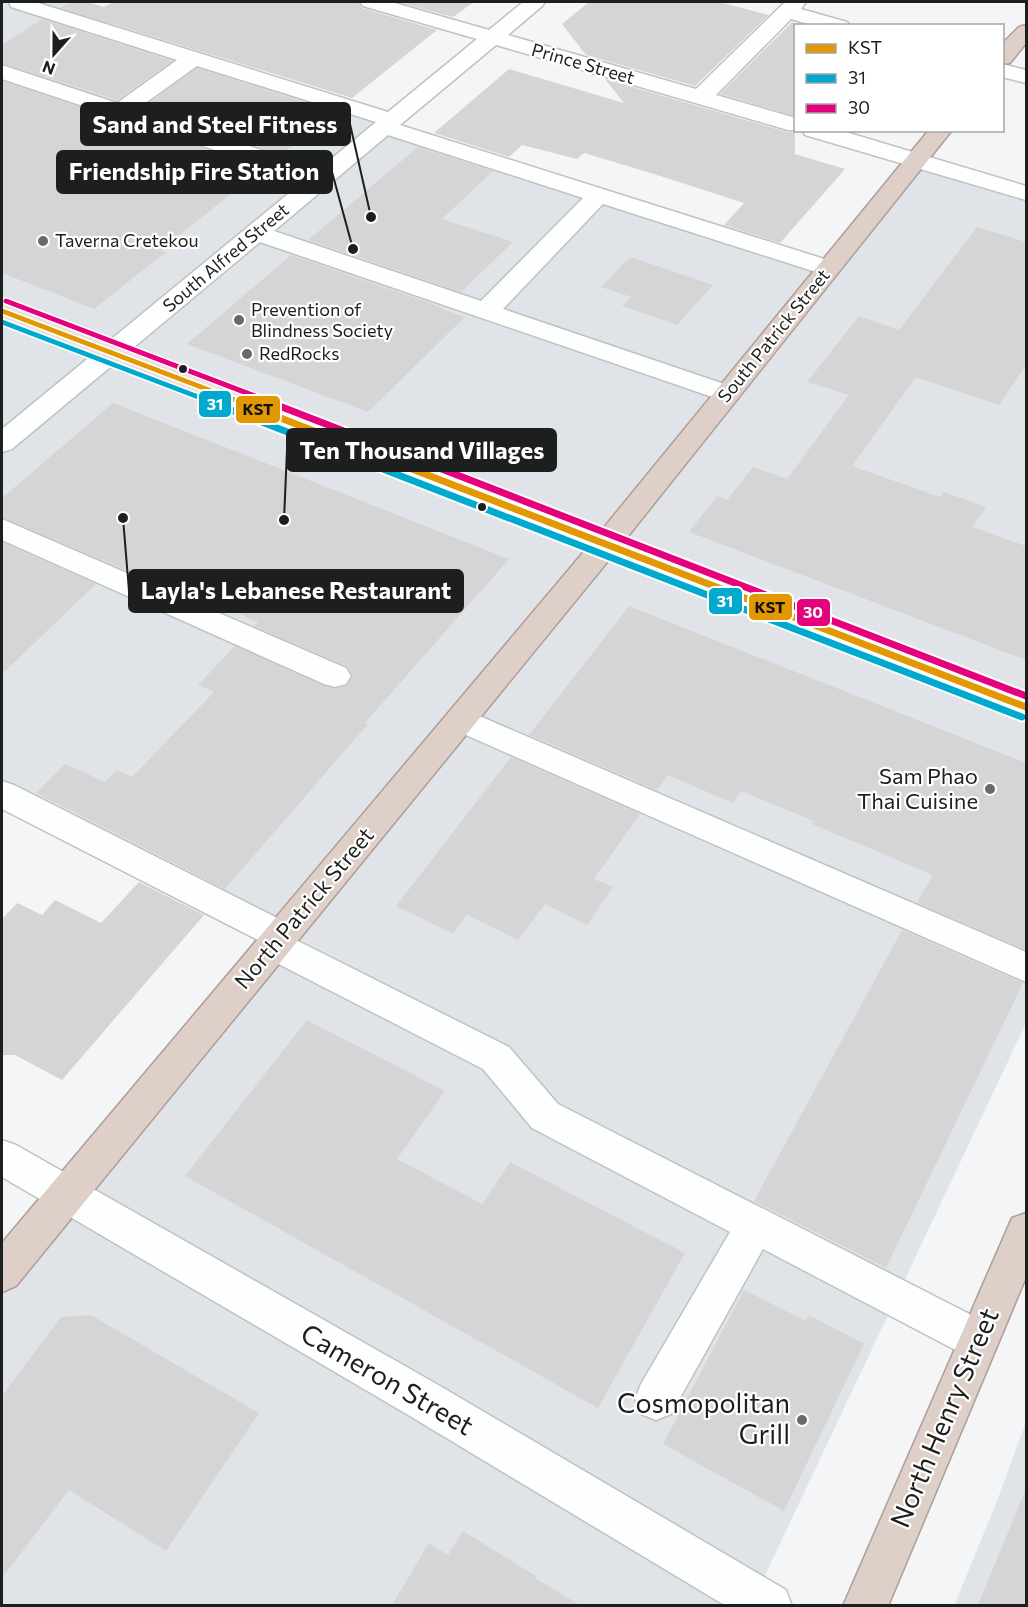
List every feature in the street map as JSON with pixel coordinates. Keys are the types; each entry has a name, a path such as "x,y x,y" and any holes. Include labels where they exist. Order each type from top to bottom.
{"highway":[{"path":"1004,56 1026,31"},
{"name":"South Patrick Street","path":"607,543 939,132"},
{"name":"North Patrick Street","path":"2,1273 607,543"},
{"name":"North Henry Street","path":"865,1605 1026,1231"}],"main road":[{"path":"2,311 607,543 1026,707"}],"street":[{"name":"Prince Street","path":"370,2 794,125"},
{"name":"South Alfred Street","path":"2,443 535,2"},
{"path":"13,6 194,58 599,195 828,268"},
{"path":"700,98 791,6 835,24"},
{"path":"120,111 194,58"},
{"path":"1004,70 1026,76"},
{"path":"2,72 323,178"},
{"path":"820,132 1026,193"},
{"path":"486,311 599,195"},
{"path":"257,233 728,394"},
{"path":"2,529 335,675"},
{"path":"460,720 1026,968"},
{"path":"2,794 496,1059 545,1116 978,1340"},
{"name":"Cameron Street","path":"2,1157 770,1605"},
{"path":"656,1399 755,1225"}],"shaded area":[{"path":"2,2 87,2 119,16 100,29 828,271 919,160 1026,191 1026,1023 751,1605 2,1605 2,1275 276,942 2,804"},
{"path":"1026,1422 1026,1605 954,1606 997,1501"}],"building":[{"path":"70,2 87,2 104,7 113,2 358,2 362,8 437,30 352,98 60,8"},
{"path":"397,2 474,2 453,17"},
{"path":"589,2 719,2 769,15 695,86 586,55 562,24"},
{"path":"42,19 172,61 117,100 2,63 2,45"},
{"path":"792,22 795,23 794,116 720,94"},
{"path":"197,68 335,112 281,154 142,108"},
{"path":"509,69 624,103 605,79 787,132 795,132 795,154 845,169 780,243 724,225 744,203 654,174 584,153 577,159 522,145 509,157 434,133"},
{"path":"2,81 263,168 161,250 166,252 94,309 2,273"},
{"path":"418,147 493,171 442,219 513,242 461,292 308,240"},
{"path":"977,227 1026,242 1026,365 999,405 916,377 852,466 940,497 944,492 986,507 972,527 1026,546 1026,660 689,532 717,496 727,500 753,467 787,479 849,395 807,382 859,316 899,330"},
{"path":"291,255 465,317 368,412 187,344"},
{"path":"630,257 713,285 677,325 622,306 631,297 601,287"},
{"path":"113,403 509,559 365,723 368,724 225,889 36,793 65,764 105,782 117,770 132,777 214,692 198,685 235,646 334,689 348,685 353,675 347,666 254,626 258,622 148,575 145,577 116,566 2,517 2,498"},
{"path":"2,542 96,584 2,674"},
{"path":"629,606 1026,763 1026,950 917,903 933,875 812,824 814,821 741,791 733,803 668,775 657,790 529,735"},
{"path":"511,757 640,814 594,879 613,887 587,925 545,904 518,940 467,915 453,934 396,906"},
{"path":"139,882 204,915 62,1080 15,1055 2,1055 2,919 17,903 42,915 55,900 101,923"},
{"path":"902,930 1023,983 886,1268 754,1201"},
{"path":"307,1020 445,1091 397,1159 482,1204 510,1162 685,1253 598,1408 185,1176"},
{"path":"744,1290 806,1321 809,1315 864,1344 784,1511 663,1444"},
{"path":"91,1315 259,1413 166,1551 69,1490 2,1578 2,1396 61,1317"},
{"path":"1025,1491 1026,1605 978,1605"},
{"path":"463,1531 580,1605 392,1605 429,1543 448,1555"}],"transit line":[{"name":"30","path":"6,301 611,533 1026,696"},
{"name":"KST","path":"2,311 607,543 1026,707"},
{"name":"31","path":"2,322 1022,717"}],"place":[{"name":"Sand and Steel Fitness","path":"371,217"},
{"name":"Taverna Cretekou","path":"43,241"},
{"name":"Friendship Fire Station","path":"353,249"},
{"name":"Prevention of Blindness Society","path":"239,320"},
{"name":"RedRocks","path":"247,354"},
{"name":"Layla's Lebanese Restaurant","path":"123,518"},
{"name":"Ten Thousand Villages","path":"284,520"},
{"name":"Sam Phao Thai Cuisine","path":"990,789"},
{"name":"Cosmopolitan Grill","path":"802,1420"}]}
